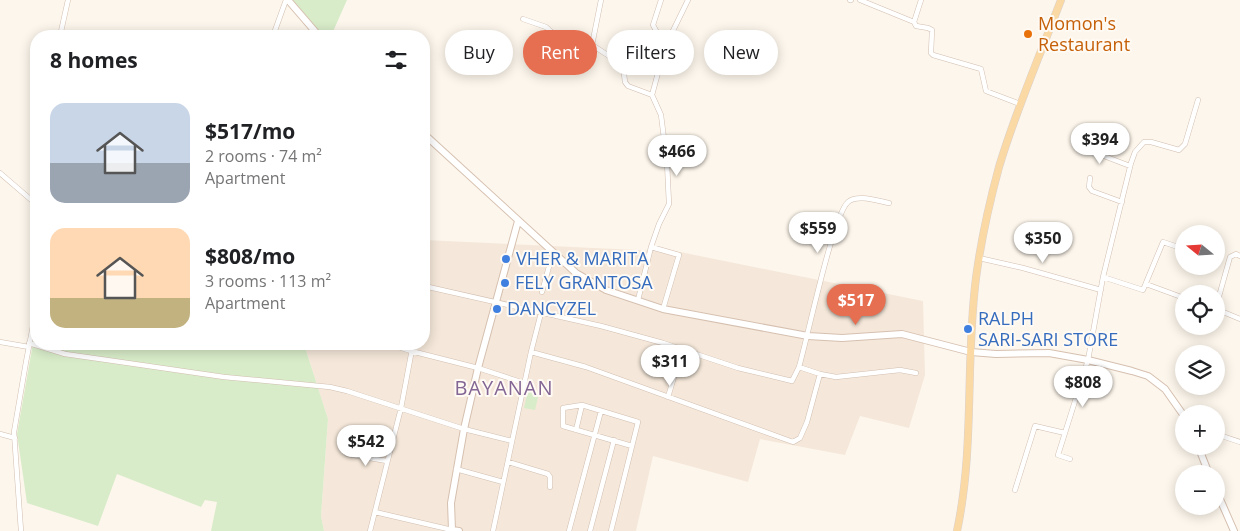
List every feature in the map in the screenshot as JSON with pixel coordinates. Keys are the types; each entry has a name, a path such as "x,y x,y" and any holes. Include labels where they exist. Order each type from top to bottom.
{"main road":[{"path":"957,531 967,465 972,319 984,228 994,185 1020,104 1062,0"}],"street":[{"path":"61,30 68,0"},
{"path":"276,30 288,0 315,30"},
{"path":"595,30 601,0"},
{"path":"655,30 652,25 661,0"},
{"path":"673,30 688,0"},
{"path":"860,0 914,22 916,26 932,30 931,53 933,55 981,69 986,91 1020,104"},
{"path":"914,22 922,0"},
{"path":"523,19 549,30"},
{"path":"597,48 617,60 623,66 625,82 628,86 652,95"},
{"path":"638,300 651,247 659,224 669,204 667,162 661,115 652,95 657,75"},
{"path":"1070,459 1058,455 1088,360 1103,277 1130,166 1135,152 1144,142 1151,142 1179,150 1182,148 1186,144 1198,100"},
{"path":"430,140 576,272 606,290 664,309 808,336 842,338 902,334 972,352 996,354 1049,353 1088,360 1148,376 1165,389 1176,405"},
{"path":"1078,146 1130,166"},
{"path":"0,173 30,199"},
{"path":"1090,178 1088,187 1092,191 1122,202"},
{"path":"430,287 601,326 738,368 792,381 799,367 808,336 825,264 841,212 848,202 856,198 889,203"},
{"path":"375,512 456,530 451,503 464,429 478,368 518,221"},
{"path":"1103,277 1143,290 1160,246 1163,242 1175,246"},
{"path":"651,247 679,255 664,309"},
{"path":"542,292 553,252"},
{"path":"1222,285 1230,257 1236,254 1240,256"},
{"path":"979,258 1101,290"},
{"path":"1146,284 1175,295"},
{"path":"1225,312 1240,319"},
{"path":"494,531 524,383 541,313"},
{"path":"21,531 15,438 30,340"},
{"path":"0,342 29,345"},
{"path":"49,350 65,354 224,377 347,390 464,429 512,441"},
{"path":"409,350 478,368 524,383"},
{"path":"668,397 682,350"},
{"path":"370,531 401,408 412,351"},
{"path":"531,352 586,367 793,442 800,438 820,374"},
{"path":"799,367 820,374 843,377 900,370 916,373"},
{"path":"576,430 582,405"},
{"path":"611,531 638,422 582,405 563,408 563,426 632,446"},
{"path":"569,531 601,411"},
{"path":"1015,490 1036,426 1065,433"},
{"path":"0,434 15,438"},
{"path":"1225,437 1240,442"},
{"path":"590,531 614,440"},
{"path":"348,454 388,461"},
{"path":"508,462 548,474 550,477 550,487"},
{"path":"456,469 504,482"},
{"path":"1225,510 1234,531"}],"shaded area":[{"path":"430,240 680,252 923,301 925,375 909,428 860,416 845,455 760,439 748,482 653,456 636,531 324,531 321,516 328,419 306,350 430,350"}],"green space":[{"path":"293,0 347,0 334,30 318,30"},
{"path":"32,350 306,350 328,419 321,516 324,531 211,531 217,502 205,500 201,507 117,474 98,526 27,503 17,434"},
{"path":"528,390 539,393 535,410 524,408"}],"place":[{"name":"Momon's Restaurant","path":"1028,34"},
{"name":"VHER & MARITA","path":"506,259"},
{"name":"FELY GRANTOSA","path":"505,283"},
{"name":"DANCYZEL","path":"497,309"},
{"name":"RALPH SARI-SARI STORE","path":"968,329"}],"district":[{"name":"BAYANAN","path":"504,388"}]}
